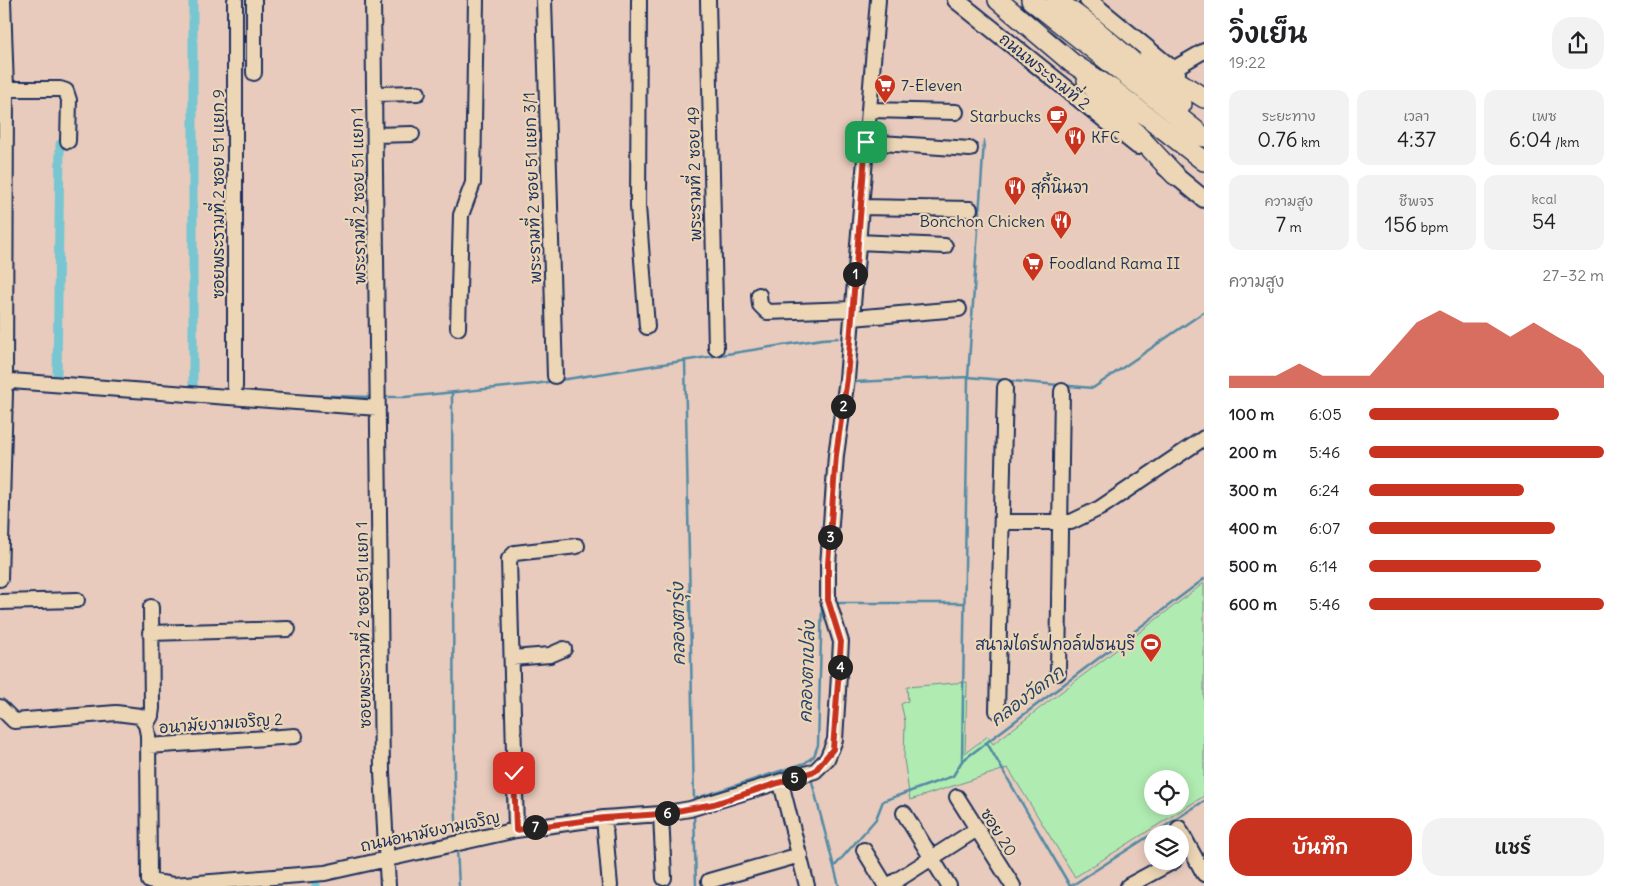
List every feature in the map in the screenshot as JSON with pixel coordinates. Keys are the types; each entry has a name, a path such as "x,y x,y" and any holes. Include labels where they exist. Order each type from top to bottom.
{"highway":[{"path":"999,0 1204,161"},
{"name":"ถนนพระรามที่ 2","path":"999,0 1072,64 1112,89 1204,161"},
{"path":"1030,0 1204,137"},
{"path":"1056,0 1090,25 1204,123"},
{"path":"1090,25 1204,96"},
{"path":"1072,64 1174,175"}],"main road":[{"name":"ถนนพระรามที่ 2","path":"956,0 1204,199"},
{"path":"1088,0 1204,96"}],"street":[{"path":"1,387 4,380 6,89 3,0"},
{"name":"ซอยพระรามที่ 2 ซอย 51 แยก 9","path":"235,0 235,387"},
{"path":"254,0 254,73"},
{"name":"พระรามที่ 2 ซอย 51 แยก 1","path":"373,0 378,401"},
{"path":"458,328 461,216 473,183 476,0"},
{"name":"พระรามที่ 2 ซอย 51 แยก 3/1","path":"544,0 555,376"},
{"path":"639,0 638,206 647,327"},
{"name":"พระรามที่ 2 ซอย 49","path":"708,0 716,348"},
{"name":"ถนนอนามัยงามเจริญ","path":"151,606 152,708 151,716 146,725 148,746 147,884 228,884 325,872 516,830 604,818 661,814 696,808 809,773 827,759 835,740 841,642 828,600 828,564 836,455 847,379 878,0"},
{"path":"1173,69 1204,51"},
{"path":"6,89 60,89 66,91 69,100 68,140"},
{"path":"375,94 418,93"},
{"path":"869,110 956,112"},
{"path":"375,135 412,134"},
{"path":"866,142 970,149"},
{"path":"861,207 970,208"},
{"path":"858,242 945,246"},
{"path":"759,295 760,305 767,312 852,313 959,309"},
{"path":"1,387 11,381 378,401"},
{"path":"0,578 4,392 1,387"},
{"path":"998,711 1005,387"},
{"path":"1058,673 1062,391"},
{"name":"ซอยพระรามที่ 2 ซอย 51 แยก 1","path":"378,401 382,772 388,857 388,886"},
{"path":"1002,522 1071,522 1100,508 1204,438"},
{"path":"516,830 508,559 510,555 577,546"},
{"path":"0,602 77,600"},
{"path":"150,633 288,629"},
{"path":"512,658 550,654 564,649"},
{"path":"0,707 14,721 127,713 140,716 146,725"},
{"name":"อนามัยงามเจริญ 2","path":"148,746 295,736"},
{"path":"781,783 807,886"},
{"name":"ซอย 20","path":"957,797 1012,886"},
{"path":"904,813 949,886"},
{"path":"661,814 664,878"},
{"path":"604,818 610,886"},
{"path":"864,850 887,886 977,829"},
{"path":"1192,852 1204,874"},
{"path":"709,880 800,855"},
{"path":"1128,886 1147,882 1162,870"}],"green space":[{"name":"สนามไดร์ฟกอล์ฟธนบุรี","path":"1204,583 1204,796 1189,805 1189,770 1144,770 1144,815 1174,815 1158,825 1144,825 1144,834 1075,877 1008,768 910,800 904,759 905,721 901,704 908,701 907,687 967,682 965,753 988,736 993,744"}],"waterway":[{"path":"193,0 193,388"},
{"path":"839,886 834,867 876,819 883,801 953,776 962,761 968,377 984,141"},
{"path":"57,377 60,144"},
{"path":"854,382 968,377 1093,388 1204,312"},
{"path":"383,397 405,397 535,384 838,338"},
{"name":"คลองตารุ่ง","path":"685,361 694,802"},
{"path":"452,393 454,778 457,839"},
{"path":"293,395 373,397"},
{"name":"คลองวัดกก","path":"962,761 1204,579"},
{"name":"คลองตาเปล่ง","path":"694,799 805,763 814,756 818,745 822,603 824,603"},
{"name":"คลองตาเปล่ง","path":"834,603 965,603"},
{"path":"987,743 1070,886"},
{"path":"811,778 834,867"},
{"path":"1167,825 1204,801"},
{"name":"คลองตารุ่ง","path":"694,812 696,886"},
{"path":"1071,886 1144,839"},
{"path":"457,849 459,886"}],"place":[{"name":"7-Eleven","path":"885,104"},
{"name":"Starbucks","path":"1057,135"},
{"name":"KFC","path":"1075,156"},
{"name":"สุกี้นินจา","path":"1015,206"},
{"name":"Bonchon Chicken","path":"1061,240"},
{"name":"Foodland Rama II","path":"1033,282"},
{"name":"สนามไดร์ฟกอล์ฟธนบุรี","path":"1151,663"}],"route":[{"path":"514,773 516,830 604,818 661,814 714,804 815,771 827,759 833,749 841,642 828,600 828,564 836,455 847,379 866,142"}]}
